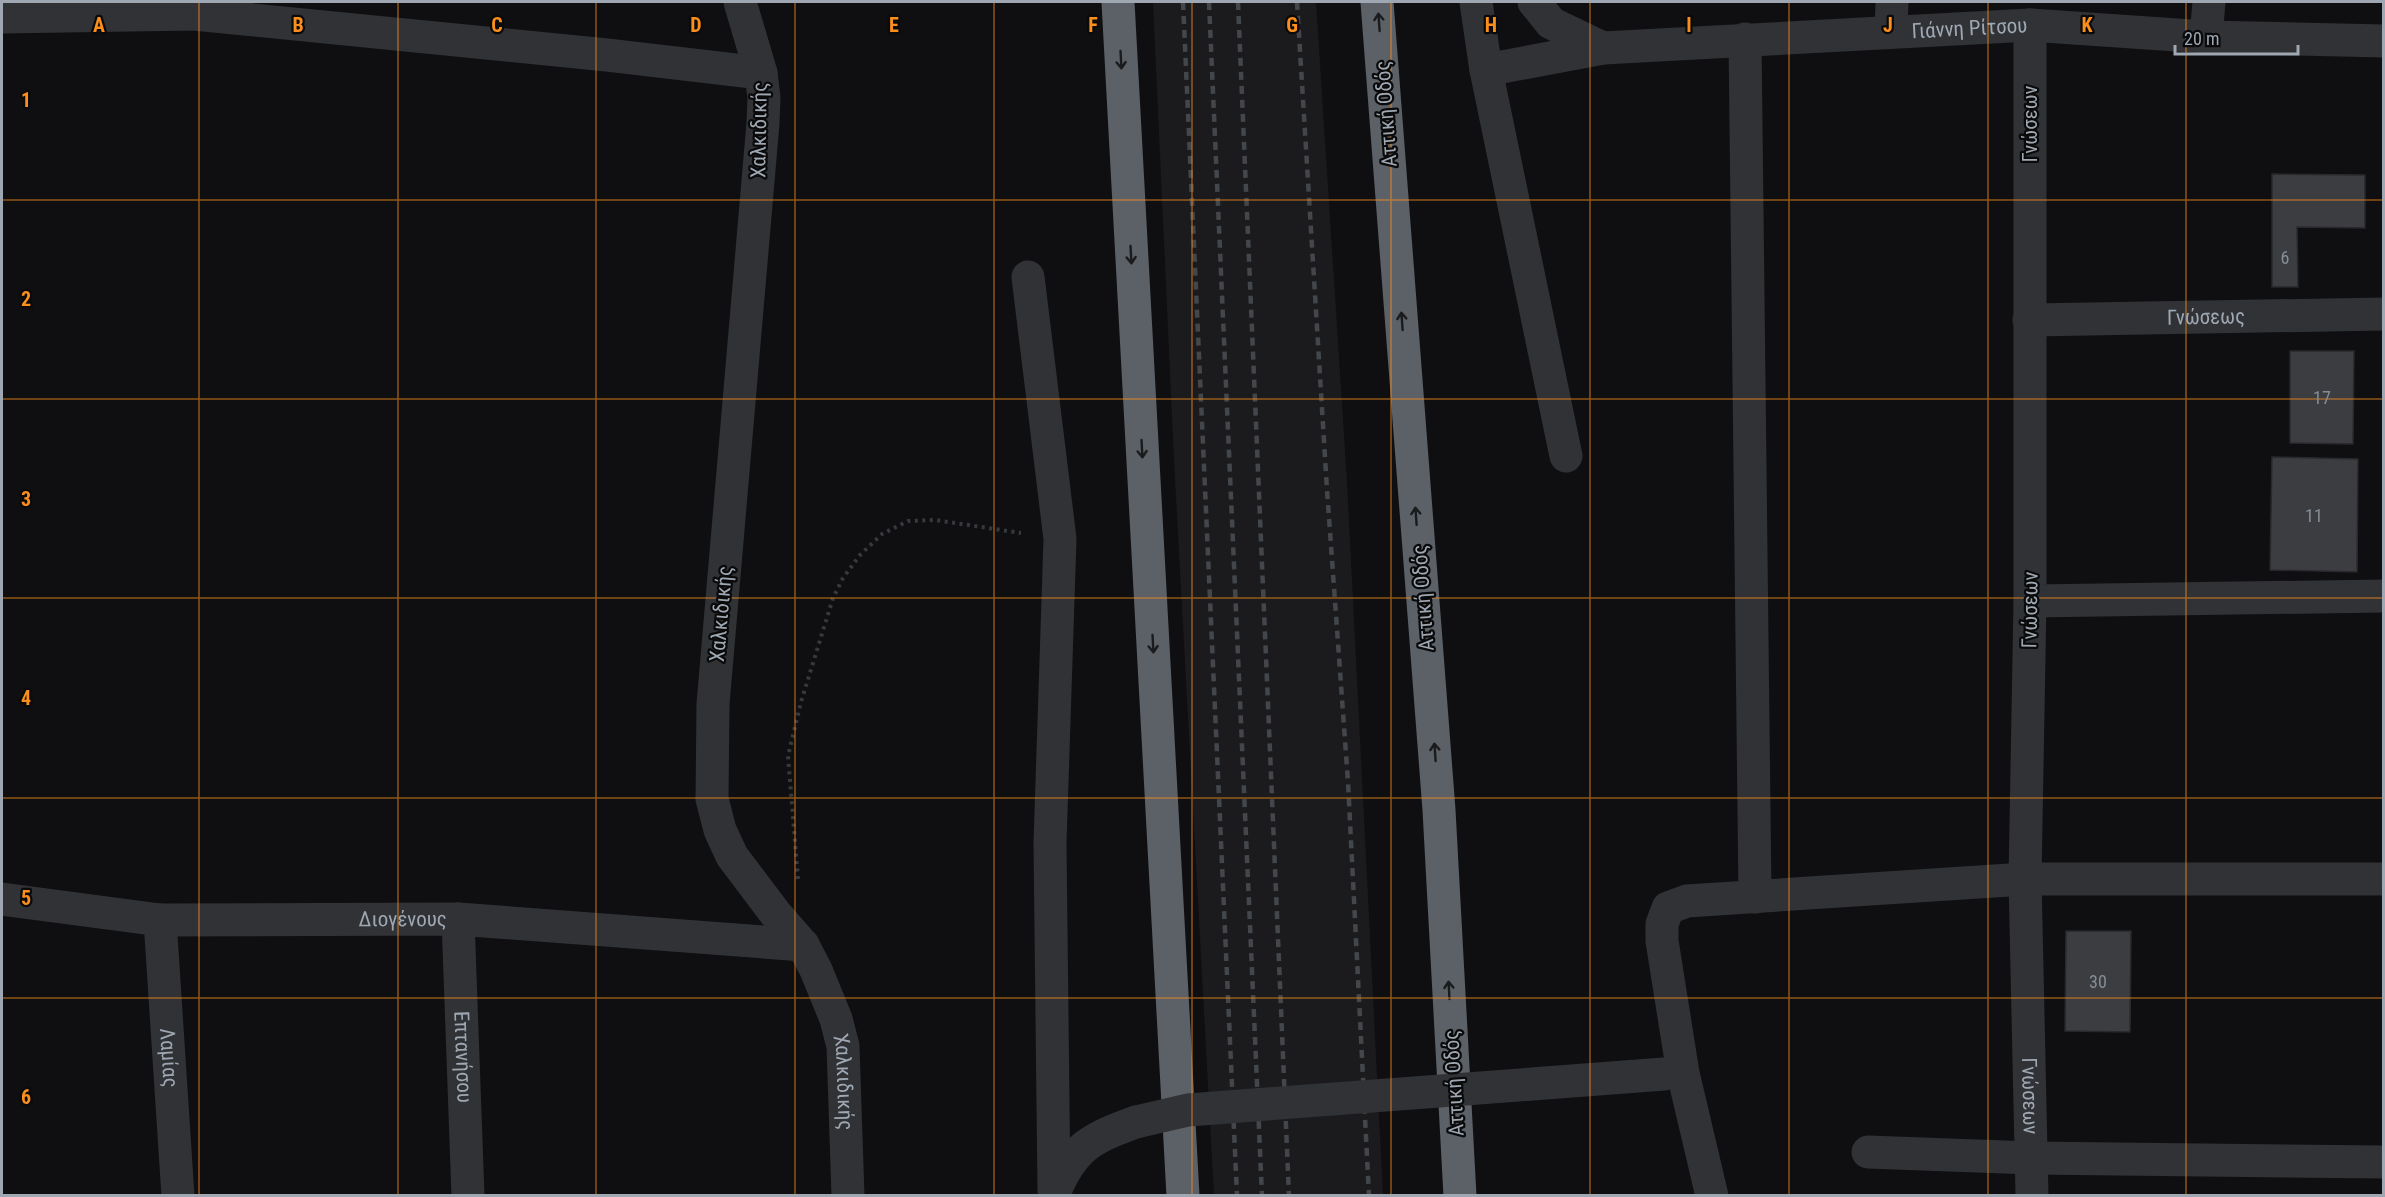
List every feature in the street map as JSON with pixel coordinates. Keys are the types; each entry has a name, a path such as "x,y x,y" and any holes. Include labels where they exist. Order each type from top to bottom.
{"highway":[{"path":"1118,2 1183,1196"},
{"name":"Αττική Οδός","path":"1377,2 1439,810 1460,1196"}],"street":[{"name":"Χαλκιδικής","path":"740,2 761,73 764,98 713,704 712,799 720,830 732,856 803,945 828,997 843,1046 848,1196"},
{"path":"1476,2 1486,70 1566,456"},
{"path":"1534,2 1551,23 1603,48"},
{"path":"2206,37 2209,2"},
{"path":"2,17 194,14 607,55 761,73"},
{"name":"Γιάννη Ρίτσου","path":"1486,70 1603,48 1745,39 1892,17 2206,37 2384,41"},
{"name":"Γνώσεων","path":"2030,25 2030,601 2025,879 2032,1196"},
{"path":"1745,39 1755,897"},
{"path":"1028,277 1060,539 1050,843 1054,1193"},
{"name":"Γνώσεως","path":"2029,320 2384,314"},
{"path":"2030,601 2384,596"},
{"path":"1712,1196 1673,1074 1662,941 1662,924 1668,908 1687,901 2025,879 2384,879"},
{"name":"Διογένους","path":"2,899 160,920 458,919 803,945"},
{"name":"Επτανήσου","path":"458,919 468,1196"},
{"name":"Λαμίας","path":"160,920 178,1196"},
{"path":"1054,1193 1071,1159 1096,1137 1136,1122 1188,1110 1673,1074"},
{"path":"1868,1152 2032,1158 2384,1162"}],"path":[{"path":"798,886 789,756 801,702 833,598 860,555 882,534 908,521 935,520 1060,539"}],"shaded area":[{"path":"1153,2 1316,2 1347,481 1383,1195 1214,1195 1174,460"}],"building":[{"path":"2272,174 2365,175 2365,228 2297,227 2298,287 2272,287"},
{"path":"2290,351 2354,351 2353,444 2290,443"},
{"path":"2272,457 2358,459 2357,572 2270,570"},
{"path":"2066,931 2131,931 2130,1032 2065,1031"}],"railway":[{"path":"1183,2 1237,1196"},
{"path":"1209,2 1262,1196"},
{"path":"1238,2 1289,1196"},
{"path":"1297,2 1327,490 1348,782 1369,1196"}]}
